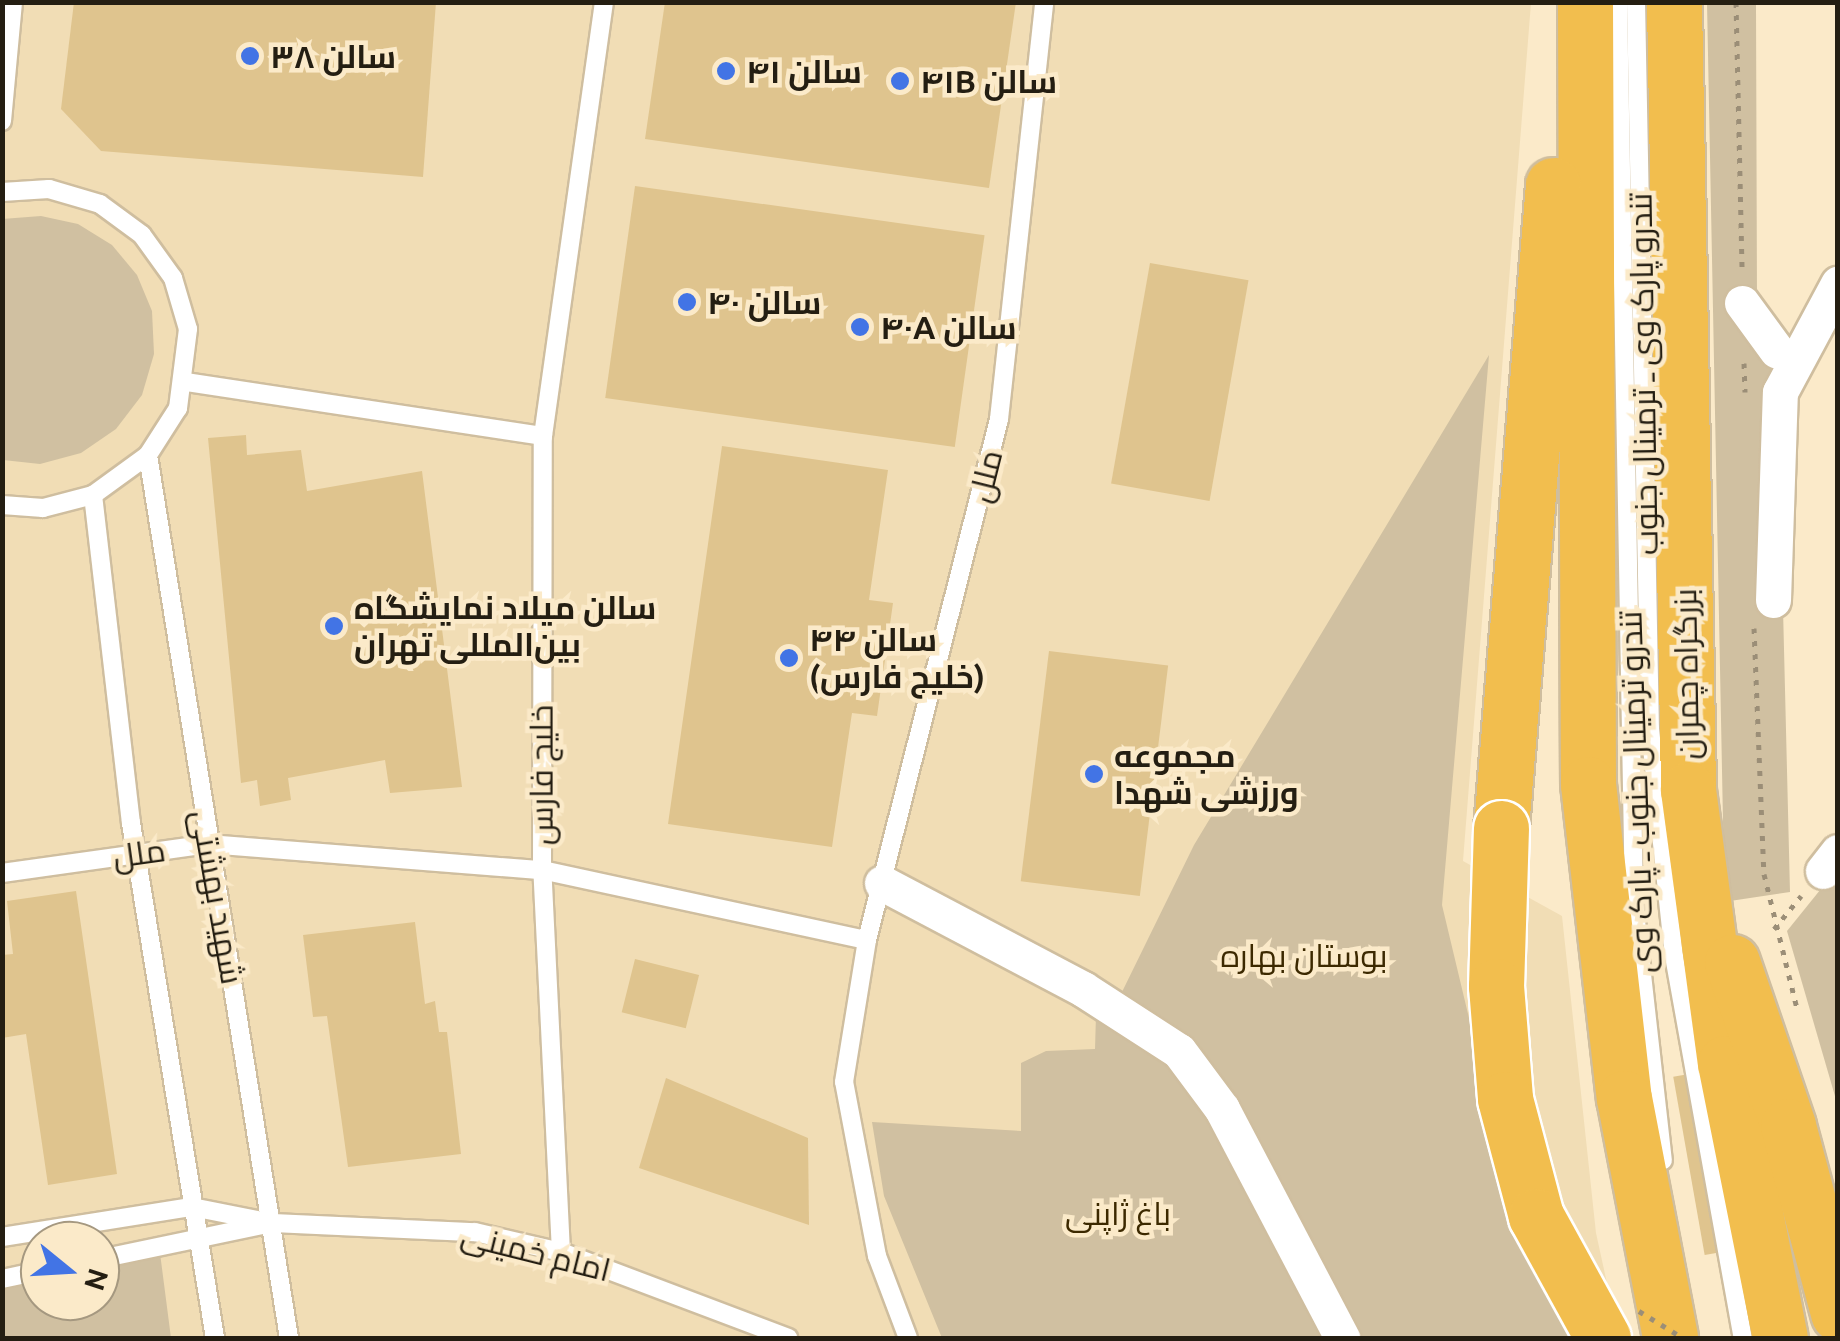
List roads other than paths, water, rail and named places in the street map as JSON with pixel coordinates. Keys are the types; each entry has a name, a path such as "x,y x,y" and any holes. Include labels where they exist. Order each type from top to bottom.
{"highway":[{"path":"1568,2 1502,828 1496,986 1505,1099 1536,1216 1603,1338"},
{"path":"1585,2 1588,784 1624,1098 1670,1338"},
{"name":"بزرگراه چمران","path":"1674,2 1688,790 1703,916 1780,1338"},
{"path":"1703,916 1755,1017 1838,1313"}],"street":[{"path":"1774,600 1780,392 1785,357 1838,284"},
{"path":"1742,303 1785,357"},
{"path":"882,882 1083,989 1179,1052 1222,1109 1342,1338"},
{"path":"1573,1234 1583,1338"}],"lane":[{"path":"2,121 13,2"},
{"name":"خلیج فارس","path":"561,1252 542,870 543,436 604,2"},
{"name":"ملل","path":"908,1338 877,1256 844,1082 867,940 999,419 1044,2"},
{"name":"تندرو ترمینال جنوب ـ پارک وی","path":"1618,2 1634,902 1665,1172"},
{"name":"تندرو پارک وی ـ ترمینال جنوب","path":"1636,2 1650,729 1674,956 1743,1338"},
{"path":"2,192 48,190 100,204 142,235 173,278 188,329 186,382 165,433 148,455 94,495 43,508 2,505"},
{"path":"186,382 543,436"},
{"name":"شهید بهشتی","path":"148,455 290,1338"},
{"path":"94,495 138,853 215,1338"},
{"name":"ملل","path":"2,873 208,844 542,870 867,940"},
{"name":"امام خمینی","path":"2,1236 192,1207 273,1223 436,1228 561,1252 788,1338"},
{"name":"امام خمینی","path":"120,1255 273,1223"}],"place":[{"name":"سالن ۳۸","path":"250,56"},
{"name":"سالن ۴۱","path":"726,71"},
{"name":"۴۱B سالن","path":"900,81"},
{"name":"سالن ۴۰","path":"687,302"},
{"name":"۴۰A سالن","path":"860,327"},
{"name":"سالن میلاد نمایشگاه بین‌المللی تهران","path":"334,626"},
{"name":"سالن ۴۴ (خلیج فارس)","path":"789,658"},
{"name":"مجموعه ورزشی شهدا","path":"1094,774"}],"park label":[{"name":"بوستان بهاره","path":"1304,955"},
{"name":"باغ ژاپنی","path":"1118,1213"}]}
